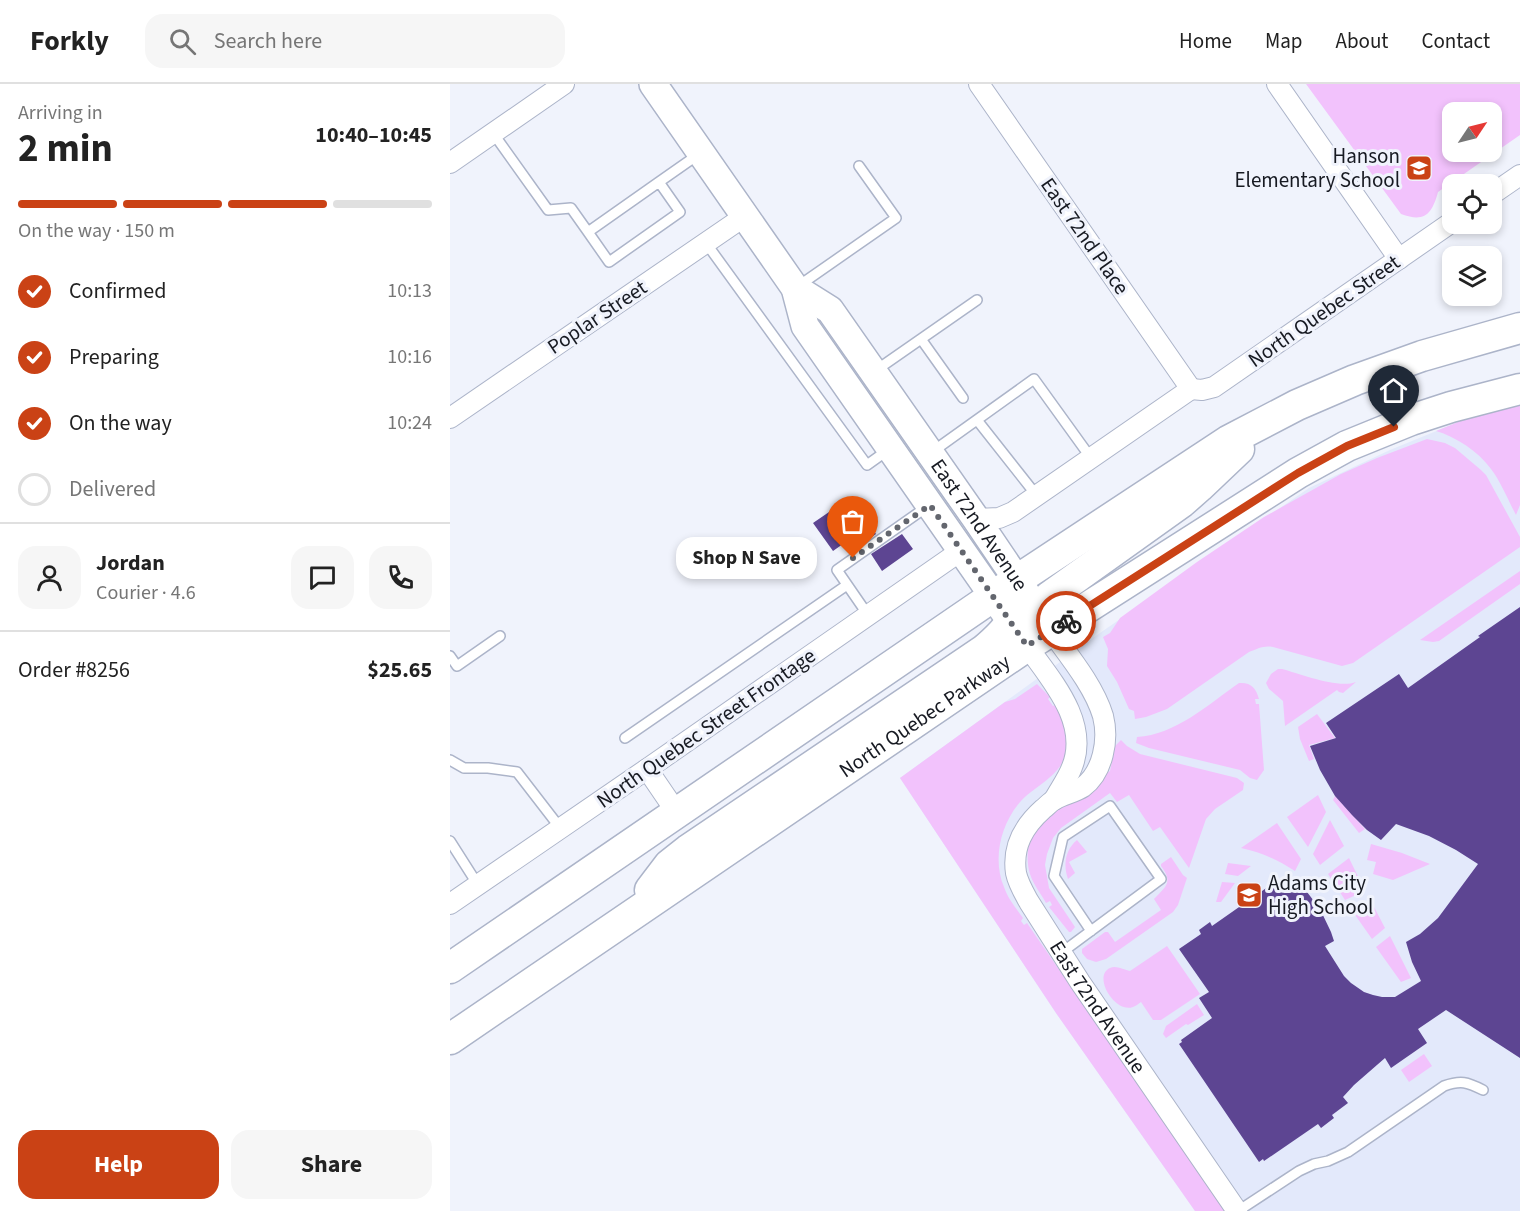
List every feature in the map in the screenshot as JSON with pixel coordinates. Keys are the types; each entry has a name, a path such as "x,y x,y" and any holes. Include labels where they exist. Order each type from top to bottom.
{"main road":[{"name":"East 72nd Avenue","path":"653,84 795,288 805,326 962,550 1024,621"},
{"name":"East 72nd Avenue","path":"795,288 830,310 1017,580"},
{"name":"North Quebec Parkway","path":"1024,621 1017,580 1196,461 1297,405 1355,380 1422,356 1520,328"},
{"name":"North Quebec Parkway","path":"450,968 677,813 1347,446 1428,414 1520,389"},
{"path":"1024,621 1049,597 1163,516 1199,487 1245,443 1260,424"},
{"name":"North Quebec Parkway","path":"450,1039 639,910 1024,621"}],"street":[{"path":"450,163 564,84"},
{"name":"East 72nd Place","path":"979,84 1191,389"},
{"path":"1277,84 1399,259"},
{"path":"1502,187 1520,175"},
{"name":"Poplar Street","path":"450,418 745,216"},
{"name":"North Quebec Street","path":"1191,389 1202,390 1214,387 1442,229"},
{"path":"976,519 992,519 1007,515 1191,389"},
{"name":"North Quebec Street Frontage","path":"450,904 962,550"},
{"name":"East 72nd Avenue","path":"1024,621 1075,726 1075,755 1072,768 1054,800"},
{"name":"East 72nd Avenue","path":"1024,621 1094,694 1103,717 1105,733 1101,763 1094,778 1081,789 1054,800 1034,817 1022,833 1016,851 1016,875 1061,953 1238,1211"},
{"path":"647,769 677,813"}],"lane":[{"path":"493,133 548,210 572,208 609,262 680,212 659,182"},
{"path":"588,232 701,153"},
{"path":"795,288 896,218 859,166"},
{"path":"706,243 867,465 890,448"},
{"path":"873,372 977,300"},
{"path":"921,339 963,398"},
{"path":"930,453 1034,379 1091,458"},
{"path":"977,420 1036,496"},
{"path":"868,615 837,570 930,505"},
{"path":"625,738 848,585"},
{"path":"450,656 457,666 500,636"},
{"path":"450,760 464,768 488,768 517,772 561,829"},
{"path":"1061,953 1091,931 1161,879 1110,806 1063,837 1054,876 1091,931"},
{"path":"450,841 478,885"},
{"path":"1238,1211 1299,1171 1348,1152 1444,1086 1468,1082 1483,1090"}],"shaded area":[{"name":"Hanson Elementary School","path":"1306,84 1520,84 1520,135 1502,148 1502,102 1442,102 1442,162 1481,162 1464,174 1442,174 1442,189 1438,192 1430,211 1422,217 1409,217 1401,214"},
{"name":"Adams City High School","path":"1520,405 1520,1211 1195,1211 1056,1013 900,778 1100,633 1309,488 1390,450 1473,416"},
{"path":"1520,405 1520,505 1516,515 1486,462 1466,446 1436,431 1473,416"},
{"path":"1427,439 1455,448 1486,475 1520,537 1520,547 1353,663 1342,666 1273,647 1261,648 1249,652 1167,709 1135,719 1134,711 1129,709 1107,666 1108,649 1103,637 1110,633 1120,618 1264,517 1341,474"},
{"path":"1520,571 1520,584 1439,641 1420,640"},
{"path":"1278,669 1340,684 1356,682 1343,693 1337,690 1285,726 1283,701 1269,689 1266,683 1271,674"},
{"path":"1239,683 1252,686 1259,699 1255,699 1256,704 1259,704 1264,770 1257,780 1250,778 1240,770 1136,743 1137,737 1165,731 1178,725"},
{"path":"1037,684 1050,697 1048,699 1061,714 1068,743 1063,762 1057,770 1024,798 1008,820 999,853 1000,876 1010,899 1023,918 1021,921 1024,925 1027,923 1225,1211 1195,1211 1056,1013 900,778 1005,702 1015,699"},
{"path":"1317,714 1335,738 1309,745 1314,759 1309,761 1298,727"},
{"path":"1121,740 1140,754 1237,778 1244,783 1243,790 1215,809 1206,819 1189,868 1160,827 1153,831 1129,795 1117,802 1110,793 1061,828 1053,838 1045,865 1049,888 1075,927 1069,932 1049,907 1052,905 1050,901 1046,903 1031,878 1028,859 1029,842 1039,824 1048,815 1110,771 1115,746"},
{"path":"1318,795 1326,812 1308,847 1287,817"},
{"path":"1335,796 1365,829 1359,833 1333,800"},
{"path":"1330,820 1344,846 1320,865 1313,854"},
{"path":"1277,823 1301,859 1295,871 1269,857 1241,848"},
{"path":"1077,840 1087,852 1069,862 1075,873 1068,879 1066,858 1070,848"},
{"path":"1371,844 1430,864 1393,880 1373,874 1376,862 1367,860"},
{"path":"1171,857 1187,878 1178,905 1173,912 1106,959 1096,962 1087,959 1082,949 1105,932 1108,932 1115,942 1161,910 1154,899 1167,881 1161,864"},
{"path":"1349,858 1365,891 1345,900 1328,874"},
{"path":"1228,863 1251,866 1238,876 1225,874"},
{"path":"1222,882 1235,883 1221,902 1216,902"},
{"path":"1372,903 1385,928 1372,939 1353,912"},
{"path":"1390,936 1411,978 1401,982 1376,947"},
{"path":"1167,946 1200,994 1161,1020 1153,1020 1141,1002 1126,1008 1113,1000 1105,986 1103,978 1105,972 1115,967 1130,971"},
{"path":"1197,1004 1204,1015 1166,1038 1163,1034 1166,1026"},
{"path":"1424,1054 1432,1066 1409,1082 1401,1070"}],"building":[{"path":"851,497 876,534 863,543 857,534 833,551 813,523"},
{"path":"902,534 913,549 882,571 871,554"},
{"path":"1520,607 1520,1058 1446,1010 1418,1029 1427,1043 1391,1068 1385,1058 1343,1097 1348,1103 1332,1115 1334,1118 1321,1128 1318,1124 1264,1161 1263,1159 1259,1162 1179,1044 1181,1040 1212,1018 1199,998 1209,992 1179,949 1201,934 1199,930 1210,922 1212,926 1272,884 1276,890 1289,876 1307,892 1320,909 1334,941 1325,946 1351,983 1373,995 1395,997 1421,981 1406,942 1420,934 1438,918 1478,864 1429,836 1396,824 1381,840 1367,830 1335,796 1310,746 1336,738 1326,723 1399,674 1408,688"}],"way so far":[{"path":"853,558 930,505 1027,646 1066,621"}],"place":[{"name":"Hanson Elementary School","path":"1419,168"},
{"name":"Shop N Save","path":"853,558"},
{"name":"Adams City High School","path":"1249,895"}],"route":[{"path":"1066,621 1298,473 1347,446 1394,427"}]}
